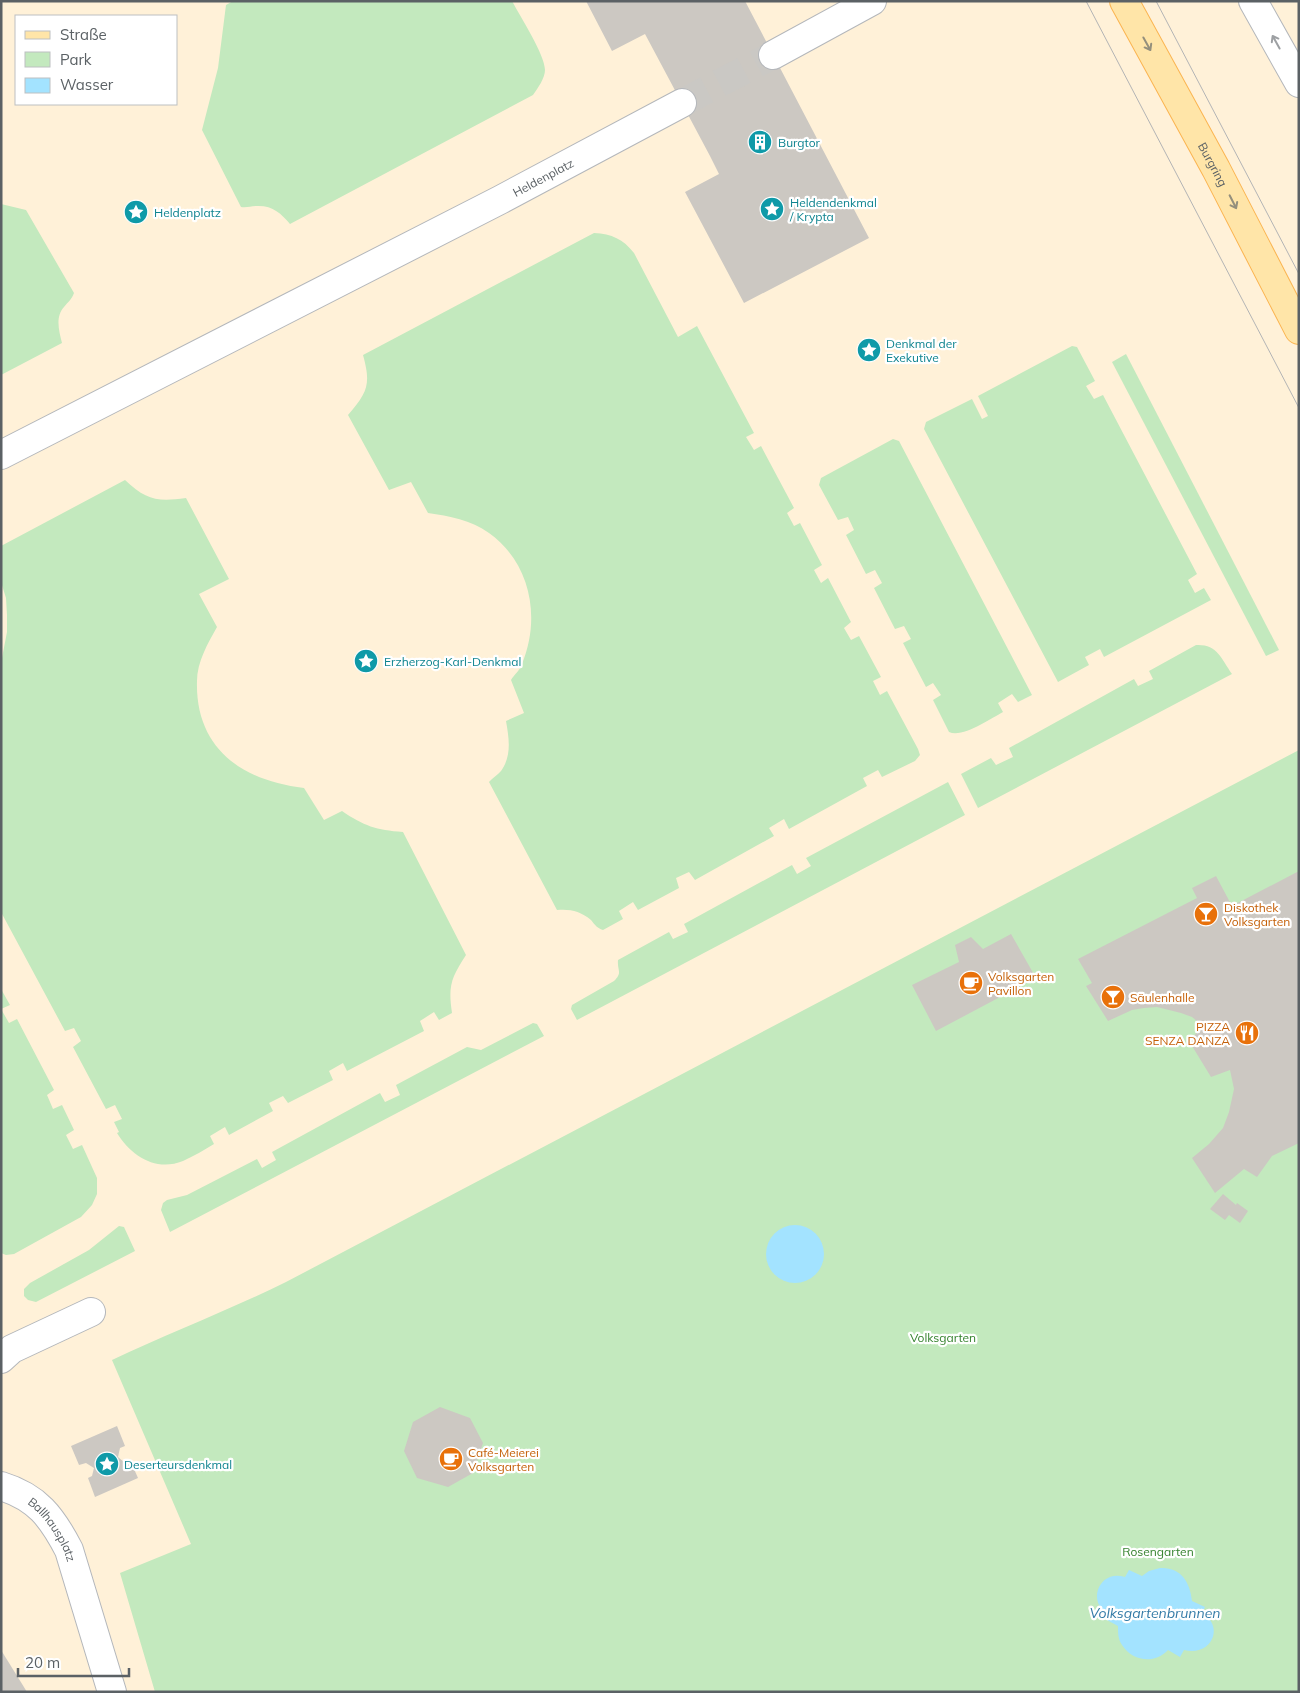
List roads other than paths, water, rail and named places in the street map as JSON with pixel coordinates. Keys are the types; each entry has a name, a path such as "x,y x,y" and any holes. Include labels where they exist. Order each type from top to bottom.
{"main road":[{"name":"Burgring","path":"1124,1 1216,169 1299,330"}],"street":[{"path":"773,55 872,1"},
{"path":"1253,1 1299,82"},
{"name":"Heldenplatz","path":"1,455 500,200 682,103"},
{"path":"1,1359 12,1349 91,1312"},
{"name":"Ballhausplatz","path":"1,1486 18,1491 48,1515 58,1528 69,1550 112,1692"}],"water":[{"path":"795,1225 806,1227 816,1233 822,1243 824,1254 822,1265 816,1275 806,1281 795,1283 784,1281 774,1275 768,1265 766,1254 768,1243 774,1233 784,1227"},
{"name":"Volksgartenbrunnen","path":"1160,1568 1174,1570 1183,1577 1187,1582 1192,1601 1205,1607 1202,1613 1213,1625 1214,1632 1208,1645 1194,1651 1184,1650 1180,1657 1168,1650 1157,1658 1138,1658 1127,1651 1122,1645 1118,1634 1118,1626 1105,1619 1107,1614 1101,1608 1097,1594 1103,1581 1109,1577 1125,1577 1129,1570 1142,1576 1149,1571"}],"tunnel":[{"path":"682,103 773,55"}],"tram line":[{"path":"1086,1 1299,408"},
{"path":"1156,1 1299,274"}],"place":[{"name":"Burgtor","path":"760,142"},
{"name":"Heldendenkmal / Krypta","path":"772,209"},
{"name":"Heldenplatz","path":"136,212"},
{"name":"Denkmal der Exekutive","path":"869,350"},
{"name":"Erzherzog-Karl-Denkmal","path":"366,661"},
{"name":"Diskothek Volksgarten","path":"1206,914"},
{"name":"Volksgarten Pavillon","path":"971,983"},
{"name":"Säulenhalle","path":"1113,997"},
{"name":"PIZZA SENZA DANZA","path":"1247,1033"},
{"name":"Café-Meierei Volksgarten","path":"451,1459"},
{"name":"Deserteursdenkmal","path":"107,1464"}],"park label":[{"name":"Volksgarten","path":"943,1337"},
{"name":"Rosengarten","path":"1158,1551"}]}
